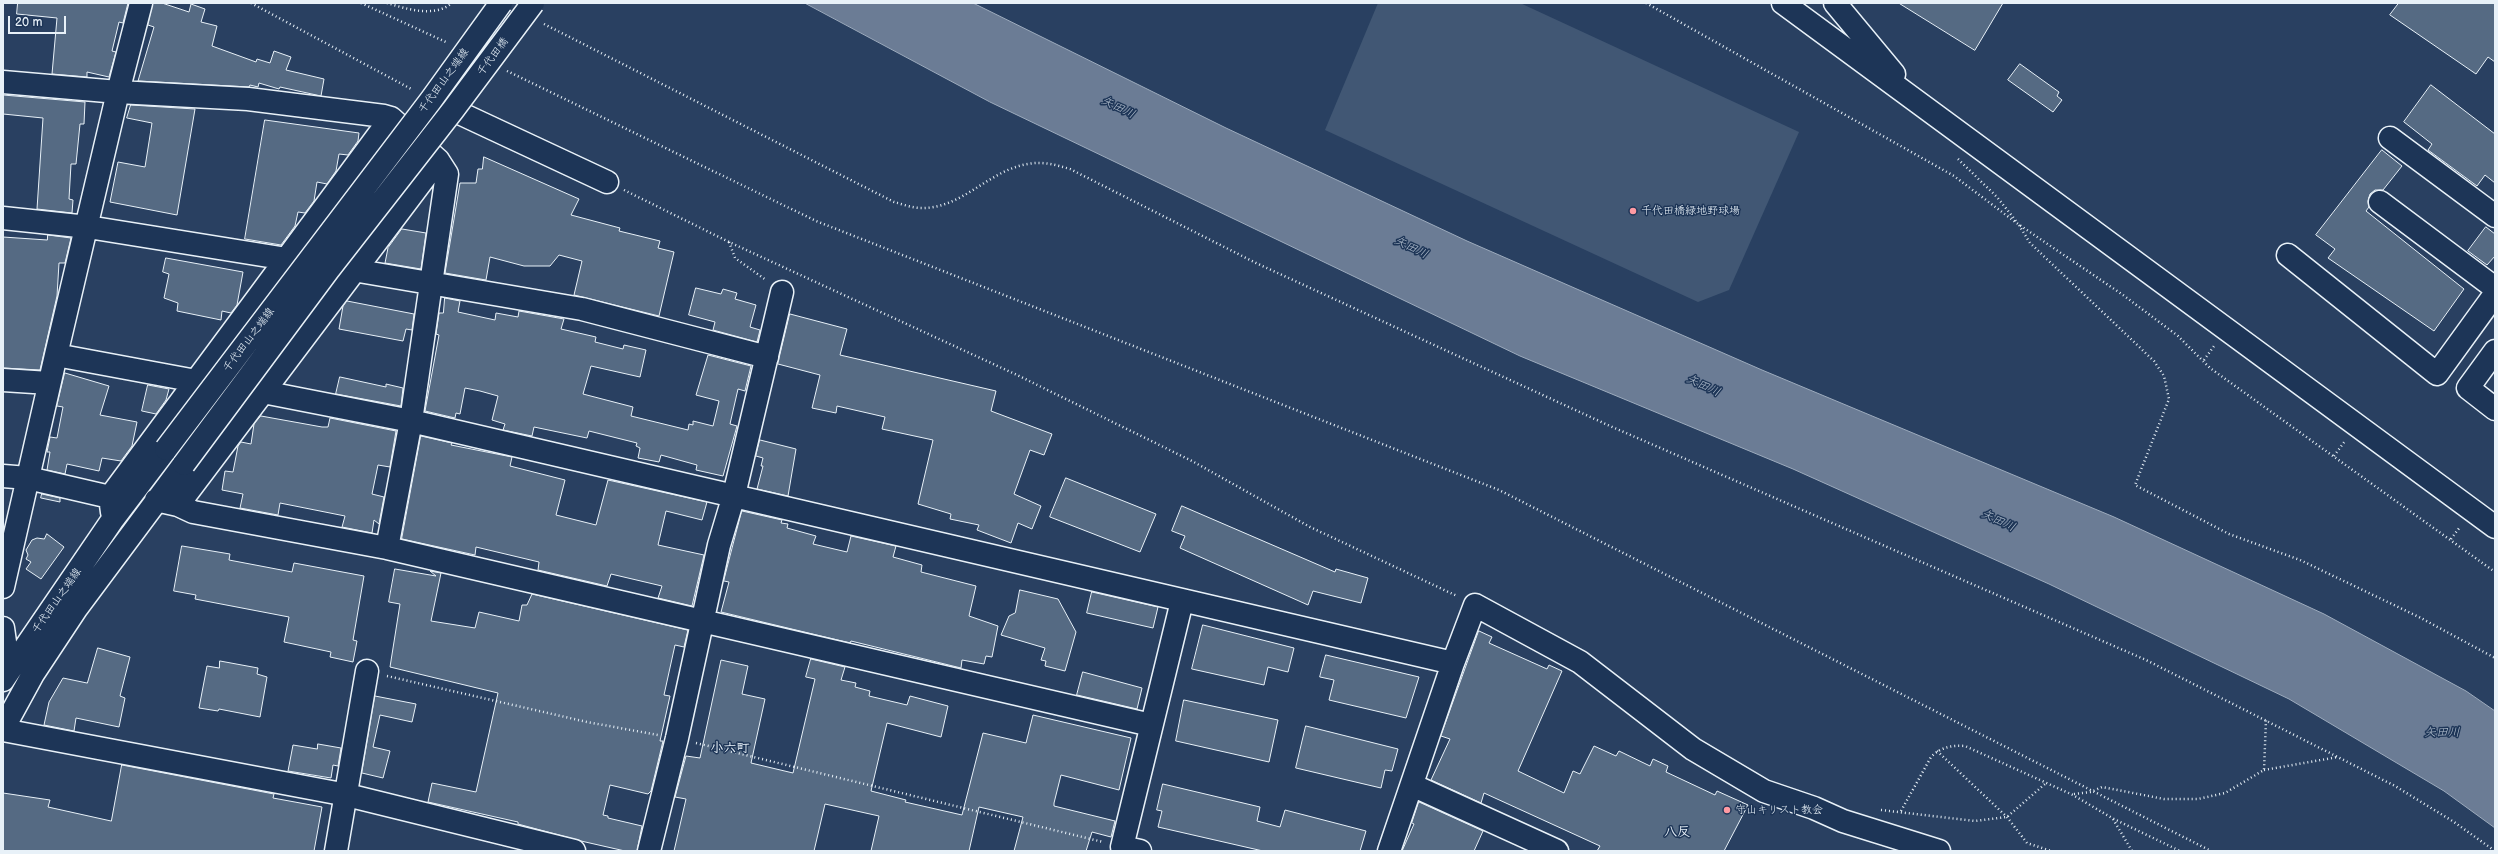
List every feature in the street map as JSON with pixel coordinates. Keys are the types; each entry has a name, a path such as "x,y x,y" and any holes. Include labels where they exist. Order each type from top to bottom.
{"street":[{"path":"3,588 49,383 88,227 118,92 141,3"},
{"name":"千代田山之端線","path":"6,675 113,519 431,100 501,3"},
{"path":"1783,3 2495,527"},
{"path":"1835,3 1915,99"},
{"name":"千代田橋","path":"453,110 535,12"},
{"path":"3,82 118,92 248,99 384,116 391,118 438,160 447,174 432,284 418,360 411,421 387,548"},
{"path":"453,110 607,182"},
{"name":"千代田山之端線","path":"3,730 33,674 76,609 329,269 453,110"},
{"path":"113,519 110,497 391,118"},
{"path":"2390,138 2495,216"},
{"path":"178,505 353,270 438,160"},
{"path":"2380,202 2495,288"},
{"path":"3,218 88,227 287,259"},
{"path":"2288,255 2436,374 2495,294"},
{"path":"353,270 582,310 767,357"},
{"path":"648,851 703,622 719,545 734,495 782,292"},
{"path":"2495,351 2468,388 2495,408"},
{"path":"56,355 196,381"},
{"path":"3,380 49,383"},
{"path":"263,392 411,421 734,495 1182,602 1452,663"},
{"path":"3,476 28,478 110,497"},
{"path":"156,500 178,505 193,512 387,548 1151,725"},
{"path":"1131,849 1151,725 1182,602"},
{"path":"1389,851 1452,663 1475,605 1580,662 1693,749 1764,791 1814,808 1843,821 1939,851"},
{"path":"3,628 6,675"},
{"path":"336,851 347,795 367,671"},
{"path":"3,730 347,795 574,851"},
{"path":"1412,785 1557,851"}],"path":[{"path":"251,3 431,100"},
{"path":"362,3 455,46"},
{"path":"387,3 414,11 434,11 452,3"},
{"path":"1646,3 1954,176 2018,224 2123,295 2178,336 2210,368 2495,572"},
{"path":"535,12 894,202 920,208 952,202 1004,172 1027,164 1049,163 1070,169 1270,270 1696,464 2146,660 2339,756 2395,786 2454,822 2495,851"},
{"path":"505,70 816,221 1499,490 1928,707 2091,792 2211,851"},
{"path":"1954,155 1997,197 2018,224 2030,243 2149,356 2164,376 2169,399 2135,485 2229,534 2300,560 2398,607 2495,658"},
{"path":"607,182 729,242 1024,378 1192,462 1310,527 1475,605"},
{"path":"729,242 735,258 782,292"},
{"path":"367,671 587,722 676,738 1131,849"},
{"path":"2264,770 2266,720"},
{"path":"2045,784 2007,817 1975,821 1901,811 1931,757 1937,751 1952,745 1965,746 2045,784 2073,794 2112,818 2180,851"},
{"path":"1937,751 2007,817 2027,843 2051,851"},
{"path":"2073,794 2091,792 2102,787 2164,798 2198,799 2225,793 2264,770 2339,756"},
{"path":"2112,818 2132,851"}],"shaded area":[{"name":"千代田橋緑地野球場","path":"1378,3 1520,3 1799,132 1729,290 1698,302 1325,130"}],"water":[{"name":"矢田川","path":"805,3 973,3 1226,128 1467,241 1762,370 2114,517 2324,614 2466,691 2495,711 2495,828 2444,791 2289,699 2049,584 1793,469 1520,356 990,102"}],"building":[{"path":"18,3 128,3 123,23 119,22 112,51 116,52 109,77 87,72 87,77 52,74 57,18 17,14"},
{"path":"153,3 162,3 189,12 191,4 205,9 201,22 217,26 212,46 256,62 257,59 270,63 274,51 291,57 286,70 324,79 321,96 280,87 279,89 259,83 258,87 250,85 249,87 138,81 154,27 148,25"},
{"path":"1899,3 2003,3 1975,50"},
{"path":"2399,3 2495,3 2495,62 2488,57 2476,74 2390,15"},
{"path":"2020,64 2059,92 2057,96 2062,100 2053,112 2008,80"},
{"path":"2431,85 2495,134 2495,183 2485,175 2477,186 2428,150 2432,144 2404,122"},
{"path":"3,95 85,102 84,124 80,124 76,164 71,164 69,199 73,200 72,213 37,209 43,118 3,114"},
{"path":"131,105 195,109 177,215 110,202 118,162 145,167 152,123 127,118"},
{"path":"265,120 359,133 358,141 348,155 339,154 336,171 327,184 317,182 314,201 305,213 298,212 295,226 281,245 245,239"},
{"path":"2382,150 2402,166 2383,190 2375,190 2370,194 2368,201 2369,207 2366,211 2464,289 2434,331 2328,258 2335,249 2316,235"},
{"path":"484,157 579,199 571,215 620,228 619,231 660,241 658,248 674,252 659,316 574,295 582,261 559,255 550,266 524,266 490,257 486,280 445,273 460,183 476,183 478,169 482,169"},
{"path":"2486,227 2495,234 2495,256 2487,265 2468,251"},
{"path":"402,229 426,233 421,269 385,263 388,248"},
{"path":"48,235 71,238 65,263 59,263 57,296 40,370 3,368 3,237 47,240"},
{"path":"166,258 243,272 237,305 231,313 222,311 221,320 177,311 178,303 164,298 169,274 163,272"},
{"path":"696,288 721,294 723,289 737,293 735,299 756,305 750,327 760,330 757,342 713,330 715,322 689,315"},
{"path":"445,298 460,301 458,312 495,320 496,313 518,317 519,311 564,319 561,329 596,337 595,342 623,349 624,345 646,350 640,377 591,366 583,394 633,407 631,416 688,430 689,424 693,425 693,421 713,426 719,401 696,395 708,355 751,366 745,391 738,389 730,424 737,426 723,476 696,470 697,465 661,455 659,462 638,458 640,448 636,446 637,443 589,431 587,438 534,427 532,436 503,430 505,424 492,420 498,396 480,391 465,388 460,414 456,413 455,418 425,411 439,335 436,334 439,313 443,313"},
{"path":"347,301 414,314 412,330 406,329 403,341 339,329 343,306"},
{"path":"790,314 847,329 840,355 996,391 991,411 1052,434 1044,455 1030,450 1014,494 1041,506 1032,529 1018,523 1011,543 977,530 979,525 950,519 951,514 918,504 933,440 882,429 885,417 837,406 836,413 812,408 820,375 778,364"},
{"path":"65,373 109,386 100,415 137,422 132,446 121,461 102,458 99,471 67,464 65,474 47,470 50,452 47,452 50,437 57,438 63,407 57,406"},
{"path":"340,377 386,387 386,384 403,388 401,406 336,394"},
{"path":"148,385 169,389 166,400 156,414 142,411"},
{"path":"261,416 322,427 328,427 330,418 396,431 390,467 378,465 372,494 384,497 379,524 374,520 372,533 342,527 345,516 280,503 278,515 240,508 243,494 222,490 225,471 233,472 238,446 241,442 251,444 254,424"},
{"path":"421,436 452,443 451,445 512,457 510,466 565,480 556,515 596,525 608,480 707,502 702,520 666,511 658,545 704,555 692,606 658,598 662,586 611,574 607,586 538,570 539,562 476,547 475,555 402,539"},
{"path":"760,440 796,449 788,496 757,489 763,466 761,466 763,458 756,456"},
{"path":"1066,478 1156,514 1140,552 1050,517"},
{"path":"42,494 60,498 60,502 41,498"},
{"path":"1182,506 1335,572 1336,569 1368,578 1361,603 1313,591 1308,605 1180,548 1185,536 1172,531"},
{"path":"742,511 782,520 781,523 788,524 787,528 816,536 813,544 847,552 851,536 896,546 893,557 922,565 921,572 976,586 969,616 998,626 992,657 986,656 984,664 962,660 961,668 851,641 850,643 721,612 729,582 724,581"},
{"path":"47,534 64,547 41,579 26,569 31,562 26,559 28,555 26,550 32,540 37,538 44,539"},
{"path":"182,546 230,554 229,560 292,572 294,563 364,576 353,640 357,641 353,662 330,657 331,652 284,642 289,617 195,599 196,595 174,591"},
{"path":"395,569 436,576 430,571 441,573 431,621 475,628 479,612 519,621 522,605 527,605 532,594 688,630 684,647 675,645 664,695 670,696 660,741 663,741 651,791 648,794 610,785 603,815 608,816 608,818 642,826 637,851 625,851 581,841 518,824 518,822 428,802 432,783 476,792 498,693 390,667 400,604 389,602"},
{"path":"1020,590 1058,599 1076,632 1065,671 1045,666 1046,661 1041,660 1045,648 1001,635 1009,616 1015,613"},
{"path":"1092,592 1158,607 1153,628 1087,613"},
{"path":"1203,625 1294,648 1288,672 1268,667 1264,685 1192,669"},
{"path":"1479,631 1492,637 1489,643 1547,669 1549,665 1562,671 1518,771 1564,793 1573,771 1580,774 1594,746 1616,756 1619,751 1650,766 1653,759 1668,766 1666,772 1715,795 1717,791 1748,805 1724,851 1597,851 1600,846 1484,793 1481,803 1431,780 1450,739 1441,736"},
{"path":"98,648 130,657 120,696 125,698 119,727 76,718 74,731 44,725 49,702 63,678 87,683"},
{"path":"1326,655 1419,677 1406,718 1329,700 1334,680 1320,677"},
{"path":"811,659 845,667 841,680 856,683 855,687 870,691 869,696 907,705 910,696 948,706 941,737 887,723 871,791 906,800 905,802 962,815 983,733 1026,743 1033,715 1131,738 1119,790 1061,775 1054,803 1054,806 1115,821 1111,837 1092,832 1086,851 1014,851 1023,817 979,807 969,851 871,851 879,816 825,804 814,851 674,851 686,799 675,797 686,756 700,758 721,660 748,666 742,694 765,699 751,763 793,773 815,679 806,677"},
{"path":"220,661 258,668 257,674 267,677 260,717 219,709 218,711 199,708 207,666 219,668"},
{"path":"1083,672 1142,688 1137,709 1077,695"},
{"path":"375,696 416,704 412,722 380,715 373,747 390,751 383,778 362,773"},
{"path":"1184,700 1278,720 1269,762 1176,741"},
{"path":"1306,726 1398,749 1392,771 1385,770 1381,788 1296,768"},
{"path":"318,744 341,748 338,766 333,765 331,778 288,771 293,745 317,749"},
{"path":"122,765 274,794 273,798 322,807 314,851 3,851 3,793 50,800 48,807 111,821"},
{"path":"1163,784 1260,807 1257,821 1280,827 1285,810 1366,831 1360,851 1263,851 1158,827 1162,811 1157,810"},
{"path":"1419,802 1483,831 1474,851 1402,851 1414,824 1412,823"}],"place":[{"name":"千代田橋緑地野球場","path":"1633,211"},
{"name":"守山キリスト教会","path":"1727,810"}],"district":[{"name":"小六町","path":"730,749"},
{"name":"八反","path":"1677,833"}]}
